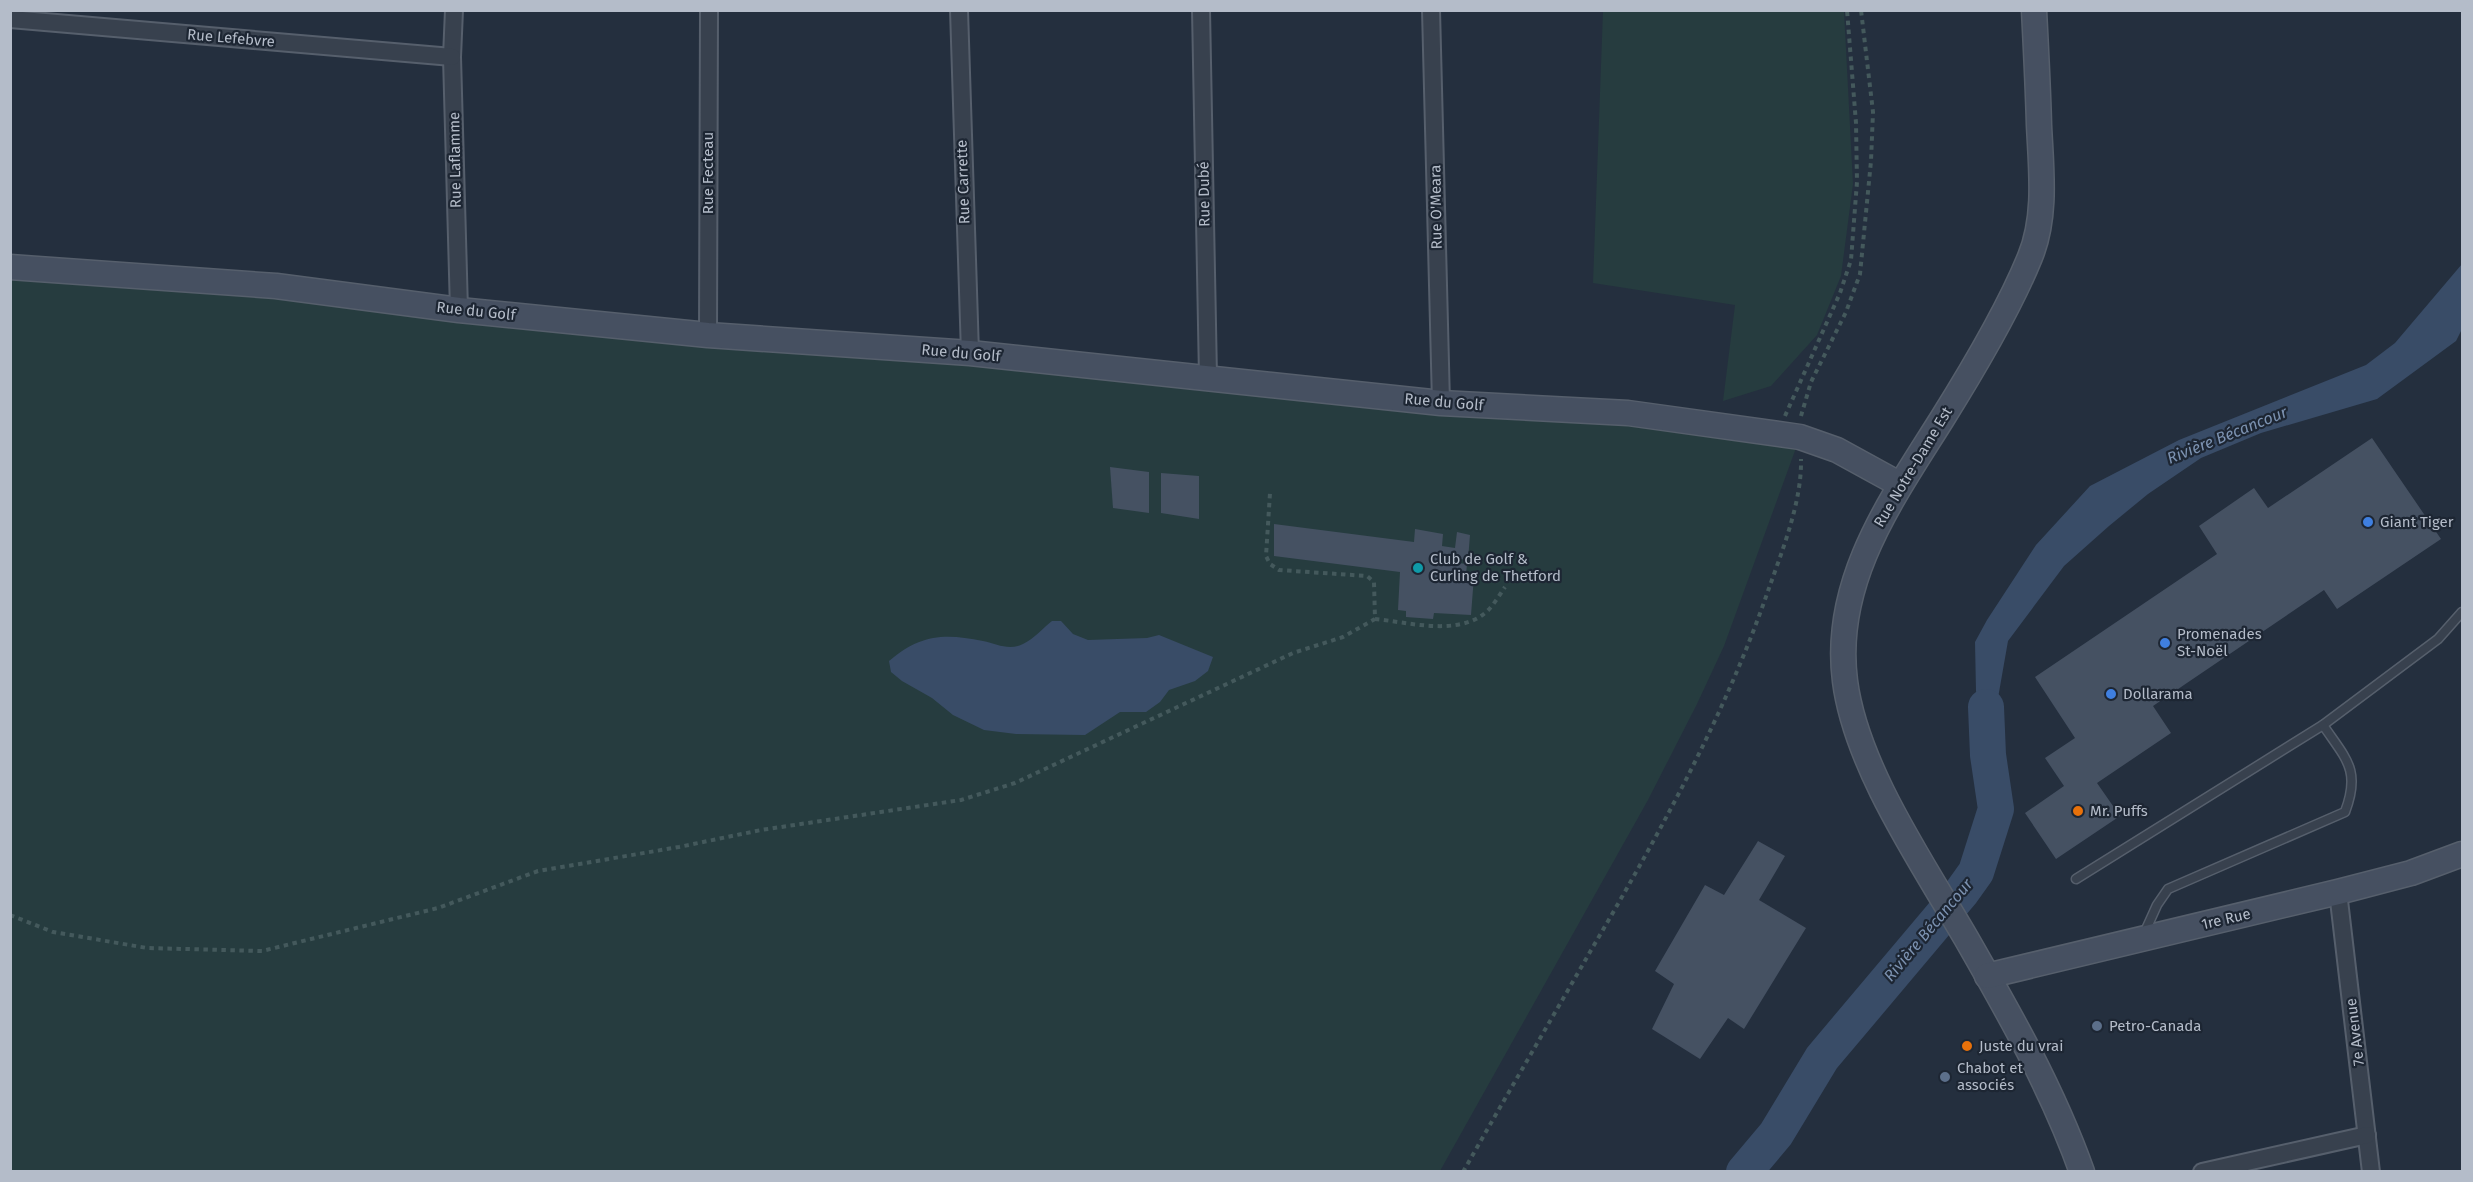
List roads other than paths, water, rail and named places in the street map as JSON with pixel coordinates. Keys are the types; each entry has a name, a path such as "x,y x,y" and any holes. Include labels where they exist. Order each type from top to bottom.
{"street":[{"name":"Rue Laflamme","path":"454,10 452,57 459,310"},
{"name":"Rue Fecteau","path":"708,335 709,10"},
{"name":"Rue Carrette","path":"959,10 970,352"},
{"name":"Rue Dubé","path":"1201,10 1208,377"},
{"name":"Rue O'Meara","path":"1431,10 1441,403"},
{"name":"Rue Notre-Dame Est","path":"2034,10 2041,187 2040,223 2031,256 1979,355 1943,417 1899,484 1856,573 1844,636 1845,681 1856,729 1872,769 1928,877 1987,976 2063,1122 2082,1172"},
{"name":"Rue Lefebvre","path":"10,19 452,57"},
{"name":"Rue du Golf","path":"10,267 276,286 459,310 708,335 970,352 1441,403 1628,413 1789,435 1838,450 1899,484"},
{"name":"1re Rue","path":"1987,976 2338,892 2410,873 2463,854"},
{"name":"7e Avenue","path":"2338,892 2371,1172"},
{"path":"2202,1172 2367,1135"}],"lane":[{"path":"2076,879 2323,725 2438,639 2463,612"},
{"path":"2142,939 2157,905 2168,889 2345,812 2353,791 2351,768 2323,725"}],"water":[{"path":"2462,264 2462,329 2456,341 2377,399 2261,433 2201,458 2148,494 2064,566 2008,641 1988,755 1976,691 1975,642 2036,545 2090,486 2179,440 2366,365 2395,343"},
{"path":"1052,621 1061,621 1073,634 1088,640 1147,638 1159,635 1213,657 1208,671 1195,681 1169,690 1160,702 1146,712 1120,712 1085,735 1016,734 984,730 953,715 932,698 891,672 889,661 911,645 922,641 957,637 1013,647 1027,642"}],"waterway":[{"name":"Rivière Bécancour","path":"1744,1172 1776,1134 1822,1058 1961,893 1976,872 1996,809 1988,755 1986,707"}],"place":[{"name":"Giant Tiger","path":"2368,522"},
{"name":"Club de Golf & Curling de Thetford","path":"1418,568"},
{"name":"Promenades St-Noël","path":"2165,643"},
{"name":"Dollarama","path":"2111,694"},
{"name":"Mr. Puffs","path":"2078,811"},
{"name":"Petro-Canada","path":"2097,1026"},
{"name":"Juste du vrai","path":"1967,1046"},
{"name":"Chabot et associés","path":"1945,1077"}]}
